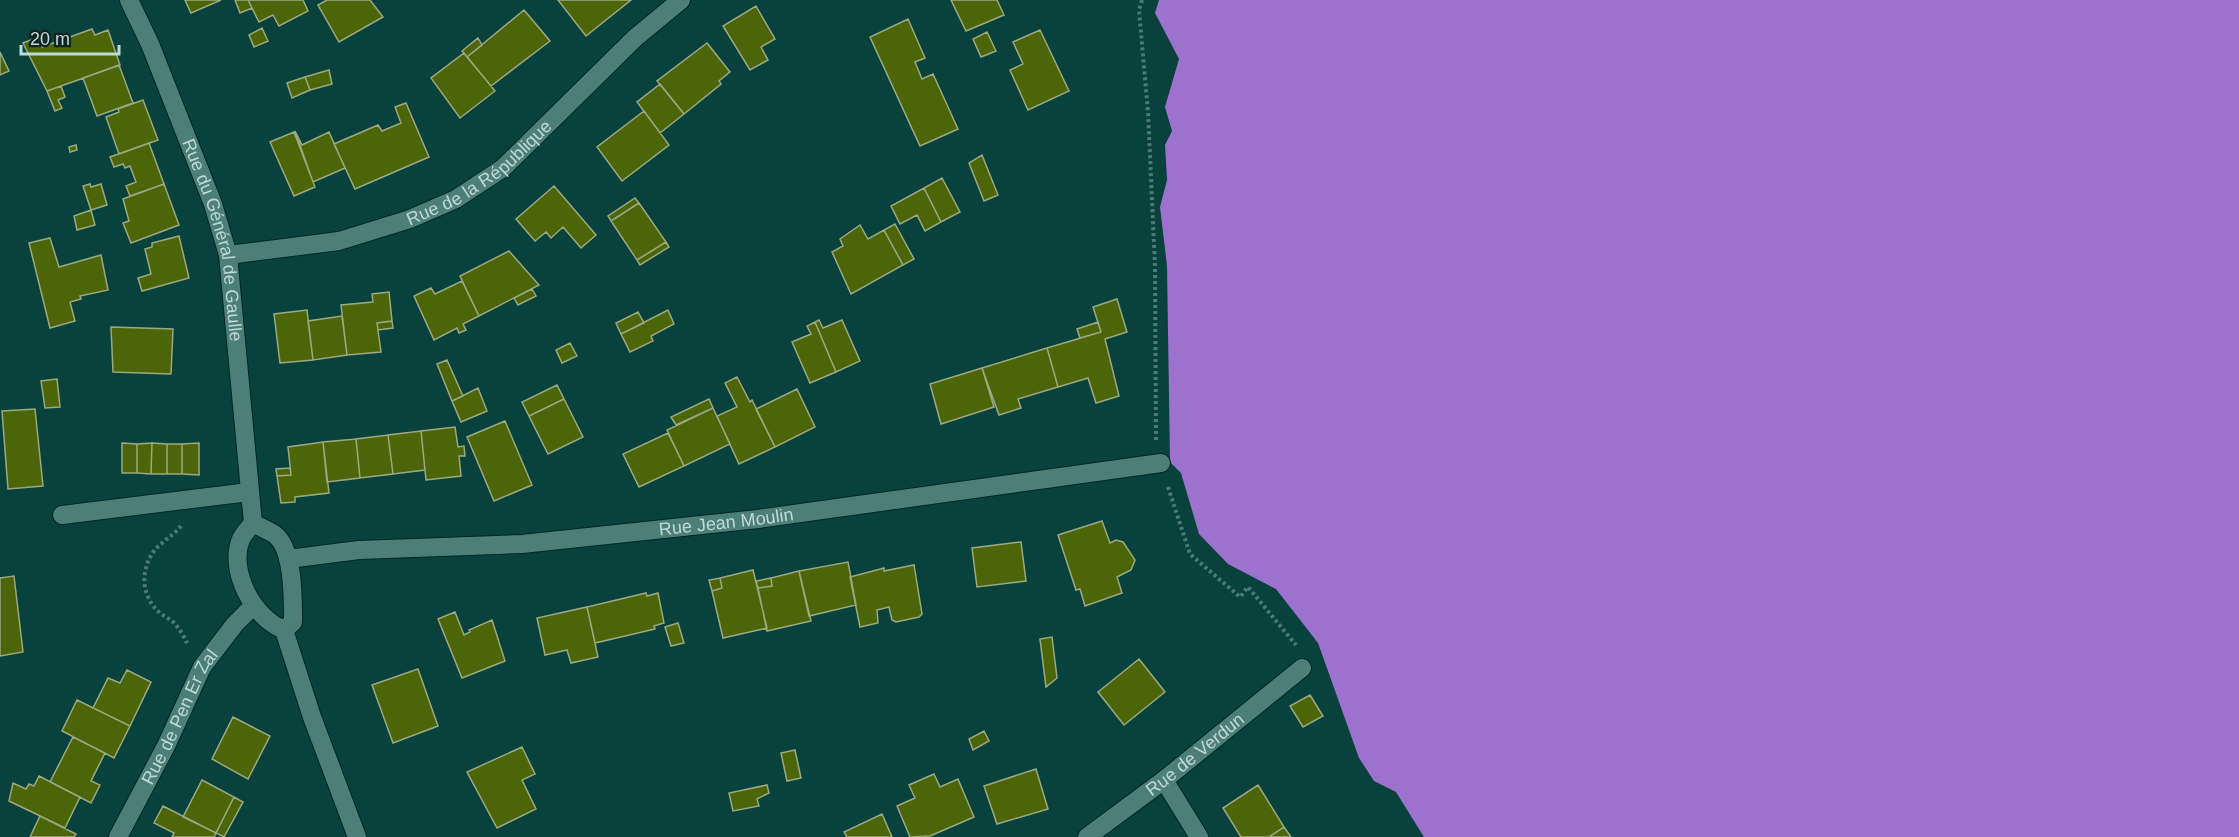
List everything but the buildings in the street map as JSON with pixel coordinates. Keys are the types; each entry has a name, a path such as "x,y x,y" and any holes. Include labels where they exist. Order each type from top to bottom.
{"street":[{"name":"Rue du Général de Gaulle","path":"129,0 150,45 213,204 228,255 253,523"},
{"name":"Rue de la République","path":"228,255 339,241 410,219 456,199 503,168 635,38 681,0"},
{"name":"Rue Jean Moulin","path":"288,560 358,550 522,544 758,519 1161,463"},
{"path":"62,515 249,492"},
{"path":"253,523 276,535 288,560 293,600 292,622 284,630 268,624 253,606 239,573 241,539 253,523"},
{"name":"Rue de Pen Er Zal","path":"117,837 166,746 202,667 235,624 253,606"},
{"path":"284,630 312,717 357,837"},
{"name":"Rue de Verdun","path":"1087,837 1164,780 1302,668"},
{"path":"1164,780 1199,837"}],"path":[{"path":"1142,0 1139,10 1148,112 1155,266 1154,430"},
{"path":"1161,463 1190,554 1239,597 1248,587 1299,648 1302,668"},
{"path":"190,500 187,517 177,531 155,549 144,572 148,599 160,613 175,622 202,667"}],"shaded area":[{"path":"1159,0 2239,0 2239,837 1424,837 1396,792 1374,781 1359,758 1318,643 1276,589 1228,564 1199,534 1181,473 1170,462 1167,266 1160,207 1167,180 1165,145 1172,131 1165,107 1179,59 1155,13"}]}
